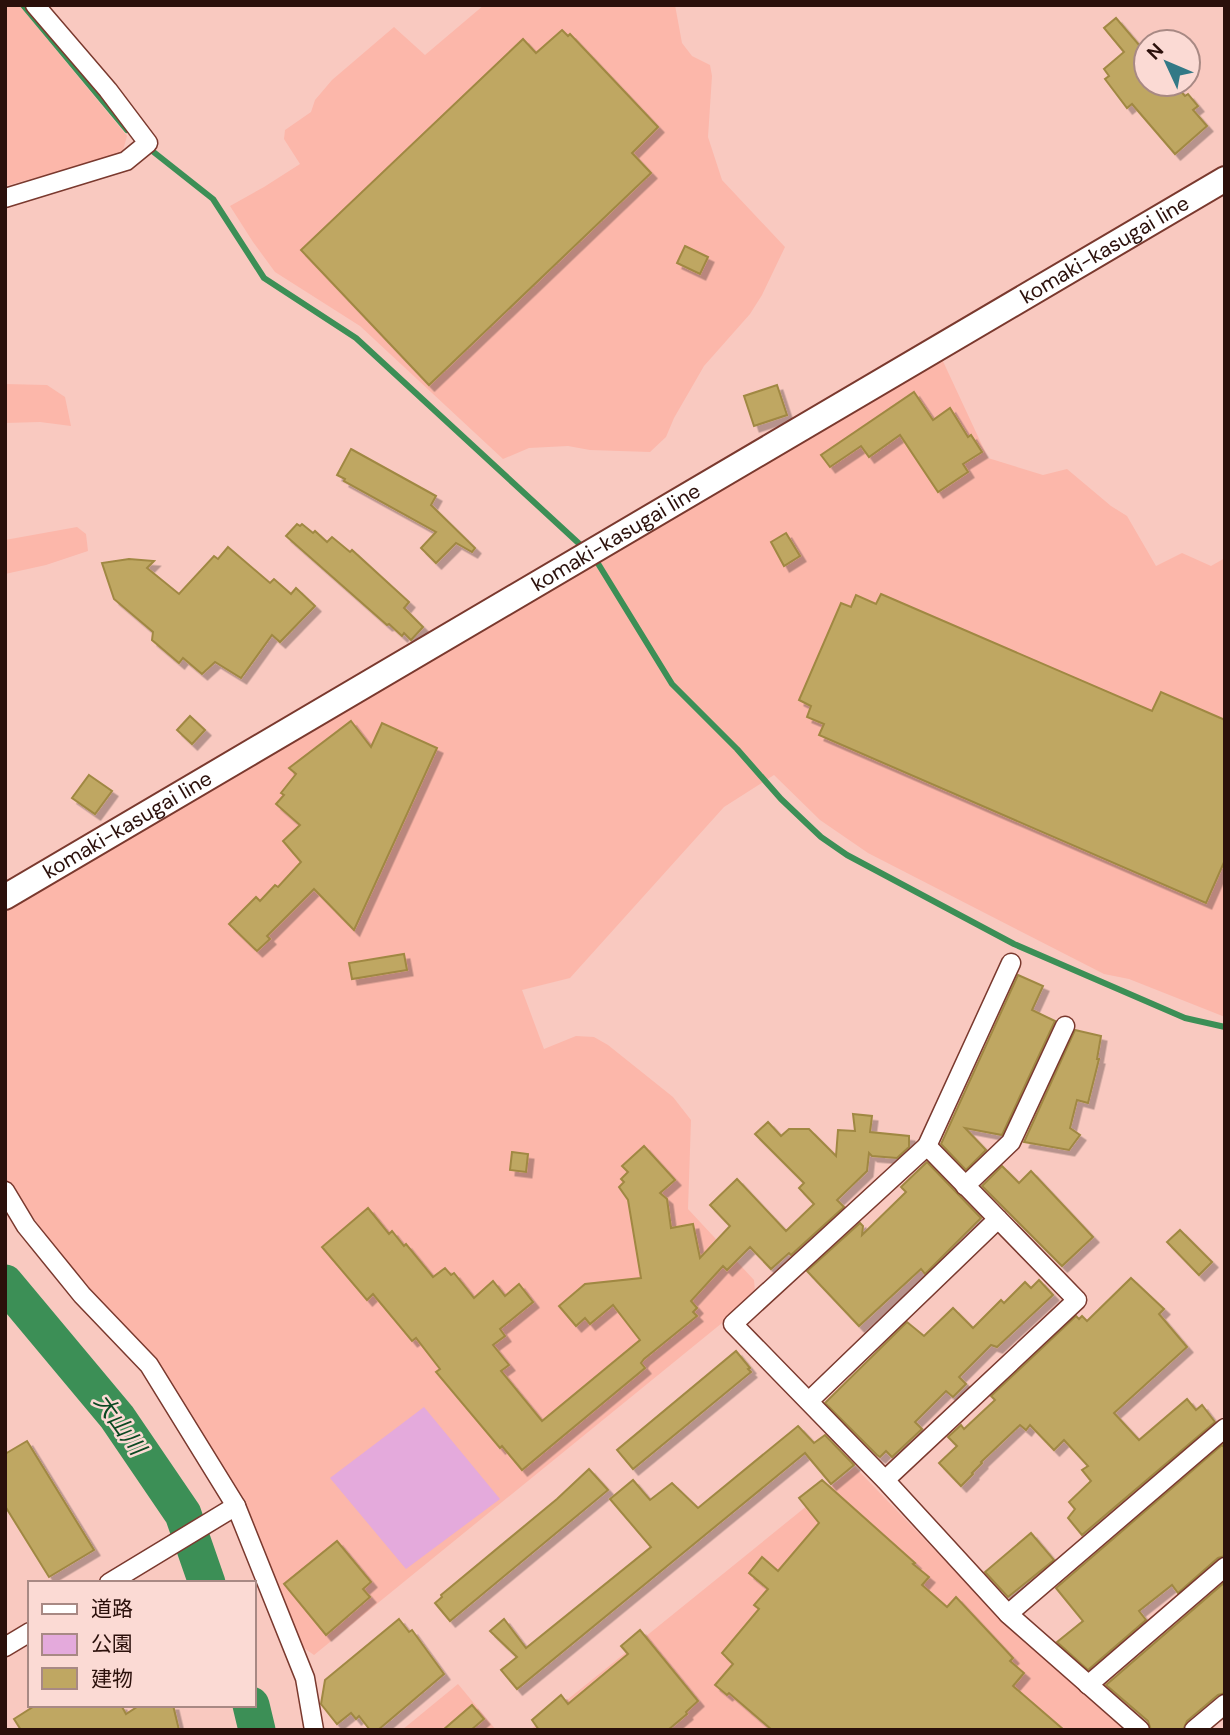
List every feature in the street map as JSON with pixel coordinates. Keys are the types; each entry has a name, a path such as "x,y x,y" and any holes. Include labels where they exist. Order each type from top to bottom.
{"main road":[{"name":"komaki-kasugai line","path":"5,897 1225,179"}],"street":[{"path":"5,198 126,161 148,143 108,90 35,5"},
{"path":"1012,963 927,1146 733,1324 885,1480 1008,1614 1140,1730"},
{"path":"965,1186 1011,1142 1065,1026"},
{"path":"885,1480 1077,1300 927,1146"},
{"path":"5,1191 26,1226 82,1295 149,1365 236,1506 305,1678 314,1730"},
{"path":"809,1401 998,1219"},
{"path":"1008,1614 1224,1431"},
{"path":"112,1581 236,1506"},
{"path":"1088,1685 1225,1567"},
{"path":"5,1647 28,1633"},
{"path":"1194,1730 1225,1704"}],"shaded area":[{"path":"5,5 19,5 127,136 122,154 5,186"},
{"path":"484,5 675,5 682,43 692,56 710,65 712,76 708,137 722,180 785,247 750,314 704,366 666,437 650,452 590,450 568,446 529,448 503,459 360,326 275,272 230,206 300,164 284,139 285,130 311,112 315,100 332,80 394,27 425,55"},
{"path":"941,357 988,458 1043,475 1067,469 1127,516 1156,566 1182,553 1211,566 1225,558 1225,1017 1129,979 1104,974 868,853 820,820 774,775 724,807 570,978 522,990 544,1049 576,1036 594,1037 673,1097 691,1120 688,1209 754,1280 755,1291 722,1323 314,1655 304,1648 232,1482 164,1372 65,1261 5,1179 5,913 44,884 478,633 603,554"},
{"path":"5,384 47,385 65,397 71,426 40,422 5,423"},
{"path":"77,527 86,534 88,551 46,565 5,574 5,540"},
{"path":"855,1467 1001,1619 1125,1730 530,1730"},
{"path":"458,1684 496,1730 402,1730"}],"green space":[{"path":"424,1407 500,1499 406,1569 330,1478"}],"building":[{"path":"1116,18 1132,37 1132,98 1191,98 1198,106 1193,110 1207,126 1175,154 1132,104 1127,108 1105,79 1109,76 1104,69 1124,52 1104,28"},
{"path":"562,30 568,36 570,34 658,127 632,153 651,173 429,385 301,250 523,39 536,53"},
{"path":"685,246 708,257 700,274 677,263"},
{"path":"777,385 787,415 754,426 744,396"},
{"path":"914,392 933,420 950,408 968,437 971,435 982,452 963,464 968,472 938,492 900,435 869,457 861,446 830,467 821,455"},
{"path":"351,449 436,496 431,505 475,548 472,552 456,543 436,563 421,548 436,532 337,475"},
{"path":"297,524 302,524 313,533 315,531 327,542 332,537 350,552 352,550 409,602 404,608 423,627 411,640 404,633 402,636 387,625 286,536"},
{"path":"786,533 800,556 784,566 771,542"},
{"path":"228,547 270,583 274,579 291,594 296,588 315,606 280,642 272,635 241,678 215,662 202,674 183,658 179,663 152,640 153,632 114,599 102,563 129,559 154,561 147,568 179,594 214,556 218,559"},
{"path":"881,594 1152,711 1161,692 1225,720 1225,860 1206,903 819,735 824,724 807,717 811,706 799,700 841,603 851,607 856,595 876,604"},
{"path":"190,716 205,730 192,744 177,730"},
{"path":"351,721 371,747 382,723 437,748 354,930 314,889 267,936 270,939 257,951 229,924 256,897 260,901 275,885 278,887 301,862 283,841 300,825 276,804 296,774 289,768"},
{"path":"89,775 112,791 95,814 72,798"},
{"path":"404,954 407,970 352,979 349,963"},
{"path":"1018,975 1043,986 1032,1010 1055,1021 1002,1135 965,1128 986,1150 966,1170 941,1144"},
{"path":"1075,1030 1101,1036 1099,1059 1088,1103 1077,1100 1070,1128 1080,1135 1069,1150 1024,1142"},
{"path":"853,1114 872,1116 870,1132 909,1136 909,1147 897,1158 872,1156 869,1153 867,1171 837,1200 844,1207 791,1255 789,1253 771,1269 750,1247 727,1270 723,1266 691,1301 697,1308 693,1312 697,1316 644,1359 641,1363 645,1368 522,1470 436,1372 440,1369 416,1338 412,1341 373,1294 367,1300 322,1247 368,1208 389,1234 392,1231 404,1246 406,1244 433,1277 445,1268 451,1275 454,1273 474,1298 493,1281 505,1296 519,1284 533,1302 500,1329 505,1336 493,1345 509,1365 501,1371 542,1421 640,1340 613,1305 590,1324 585,1318 576,1326 559,1306 585,1284 641,1278 628,1200 619,1187 624,1182 621,1179 628,1172 622,1166 644,1146 675,1180 660,1193 667,1199 671,1228 693,1224 700,1258 730,1226 710,1205 737,1179 786,1231 814,1204 799,1188 804,1183 755,1134 768,1122 781,1136 789,1129 809,1129 836,1156 838,1130 855,1131"},
{"path":"512,1152 528,1154 526,1172 510,1170"},
{"path":"927,1162 981,1218 925,1274 921,1269 859,1326 807,1271 860,1223 863,1226 862,1235 906,1192 901,1187"},
{"path":"1002,1166 1019,1183 1031,1171 1093,1237 1062,1266 982,1186"},
{"path":"1180,1230 1212,1262 1199,1275 1167,1242"},
{"path":"1131,1278 1164,1309 1159,1314 1187,1347 1114,1413 1139,1440 1187,1399 1196,1410 1202,1405 1215,1422 1082,1535 1068,1518 1075,1509 1069,1502 1091,1481 1082,1470 1088,1466 1064,1440 1054,1450 1030,1425 1026,1430 1020,1425 981,1462 961,1486 939,1463 957,1446 948,1437 961,1425 964,1429 995,1400 991,1396 1076,1316 1079,1319 1082,1316 1087,1321"},
{"path":"1039,1280 1053,1295 997,1347 991,1345 959,1377 966,1384 953,1397 946,1391 915,1422 922,1429 892,1457 886,1451 880,1457 877,1455 825,1403 907,1322 924,1336 953,1308 973,1328 1001,1300 1004,1303 1025,1282 1031,1288"},
{"path":"736,1351 751,1372 633,1469 617,1450"},
{"path":"798,1426 814,1443 825,1435 854,1465 831,1484 805,1453 517,1689 501,1670 517,1657 490,1631 504,1619 526,1648 651,1547 610,1499 633,1480 650,1500 672,1483 698,1508"},
{"path":"27,1441 94,1550 49,1577 5,1506 5,1454"},
{"path":"1222,1445 1225,1448 1225,1556 1218,1558 1178,1593 1172,1585 1139,1611 1146,1620 1088,1670 1057,1642 1083,1621 1056,1588"},
{"path":"589,1469 608,1490 450,1621 435,1603 441,1595"},
{"path":"822,1480 929,1577 922,1585 947,1607 956,1597 1013,1658 1010,1661 1024,1673 1013,1686 1064,1730 772,1730 729,1693 727,1695 715,1685 733,1664 722,1653 759,1609 754,1605 768,1589 749,1573 762,1557 778,1571 819,1523 799,1498"},
{"path":"1031,1533 1054,1560 1008,1597 985,1572"},
{"path":"337,1541 371,1582 363,1589 370,1597 326,1635 284,1584"},
{"path":"1225,1582 1225,1693 1218,1695 1187,1721 1183,1730 1151,1730 1148,1721 1106,1685"},
{"path":"399,1619 409,1632 412,1630 444,1674 378,1730 370,1730 359,1716 356,1719 351,1713 337,1724 321,1704 325,1680"},
{"path":"640,1630 698,1701 687,1714 668,1730 539,1730 532,1720 561,1695 568,1704 628,1654 621,1646"},
{"path":"472,1705 484,1719 471,1730 443,1730"},
{"path":"33,1707 122,1707 126,1714 137,1707 173,1707 179,1730 21,1730 14,1719"}],"waterway":[{"path":"23,5 127,130"},
{"path":"146,146 213,199 264,278 356,338 586,550"},
{"path":"594,557 672,684 737,749 781,799 821,837 847,855 1014,944 1185,1018 1225,1027"},
{"name":"大山川","path":"5,1283 117,1417 183,1514 206,1581"},
{"name":"大山川","path":"251,1707 257,1730"}]}
